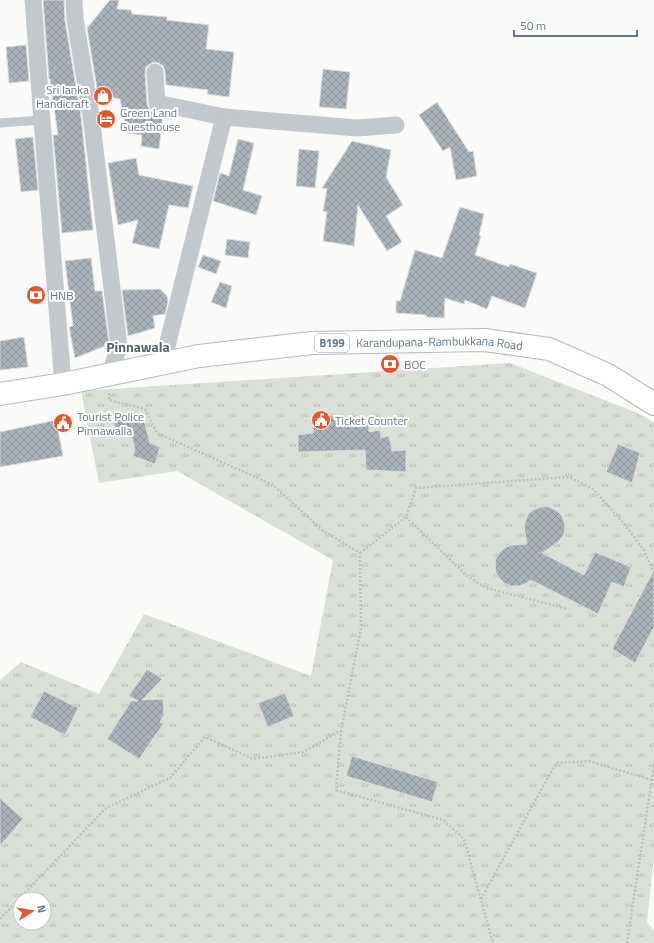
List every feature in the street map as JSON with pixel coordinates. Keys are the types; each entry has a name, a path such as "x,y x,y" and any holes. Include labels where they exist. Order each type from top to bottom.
{"main road":[{"name":"Karandupana-Rambukkana Road","path":"0,394 63,384 198,356 312,343 485,340 549,349 608,375 654,404"}],"street":[{"path":"34,0 63,384"},
{"path":"74,0 75,19 90,116 119,346 110,374"},
{"path":"155,72 157,103 224,117 357,128 396,125"},
{"path":"157,365 166,350 224,117"}],"lane":[{"path":"0,124 42,120"}],"path":[{"path":"110,374 109,400 145,409 157,434 272,485 322,530 360,553"},
{"path":"360,553 406,517 416,488 569,478 593,489 622,521 644,550 654,572"},
{"path":"406,517 466,575 486,588 568,609"},
{"path":"360,553 361,628 341,730 336,790 443,820 464,839 493,943"},
{"path":"0,919 106,808 170,778 206,737 253,760 302,752 341,730"},
{"path":"481,899 556,763 589,761 652,780"},
{"path":"627,943 654,765"}],"green space":[{"path":"510,363 635,412 654,422 654,857 647,922 654,931 654,943 0,943 0,680 21,662 99,694 144,614 311,676 333,560 177,471 99,483 81,391"}],"building":[{"path":"43,0 64,0 65,21 81,117 93,230 62,233 53,135 58,135 49,79"},
{"path":"110,0 119,0 117,9 131,10 132,14 167,17 167,20 209,25 206,49 234,52 229,97 207,94 208,90 166,85 163,66 154,62 146,67 147,104 153,113 163,114 159,149 141,146 142,135 127,133 120,99 111,97 111,94 98,95 87,28"},
{"path":"26,45 29,81 9,83 6,47"},
{"path":"323,69 350,72 346,109 319,107"},
{"path":"437,102 469,152 473,151 477,176 456,180 450,147 443,151 419,115"},
{"path":"33,137 38,190 21,192 15,139"},
{"path":"238,139 254,143 243,190 262,196 256,215 213,201 220,173 229,176"},
{"path":"352,141 391,150 386,177 403,205 386,216 402,242 387,251 358,205 354,246 323,241 327,212 323,211 327,189 322,188"},
{"path":"299,149 319,151 315,188 296,186"},
{"path":"136,158 139,175 193,186 188,208 169,205 159,249 132,243 138,220 118,225 108,163"},
{"path":"460,207 484,214 479,235 481,236 475,255 509,267 510,264 537,273 525,308 492,296 487,309 465,300 464,304 445,298 444,318 396,313 396,301 400,301 415,250 442,258"},
{"path":"227,239 250,242 248,258 225,255"},
{"path":"203,255 221,261 216,274 198,267"},
{"path":"91,258 95,291 102,291 109,343 75,358 69,327 73,326 65,261"},
{"path":"220,282 232,286 226,308 211,302"},
{"path":"160,289 167,296 168,302 165,314 153,316 155,328 128,336 122,290"},
{"path":"24,337 28,367 0,370 0,341"},
{"path":"345,414 346,424 369,423 369,432 380,430 381,438 389,436 392,451 406,450 406,472 366,470 365,450 298,452 298,435 313,433 314,418"},
{"path":"143,416 150,443 160,447 155,464 133,456 135,449 131,434 116,435 113,420"},
{"path":"56,420 63,456 0,467 0,432"},
{"path":"618,444 640,453 632,483 606,472"},
{"path":"545,506 557,511 562,516 565,529 563,536 559,541 542,553 584,575 595,552 631,567 624,587 612,582 598,614 531,580 525,584 511,586 504,583 496,572 496,558 500,552 506,547 512,545 527,544 524,527 528,514 533,510"},
{"path":"654,570 654,627 635,663 612,649"},
{"path":"147,669 162,679 142,700 163,699 164,714 160,722 164,723 139,759 107,739 131,701 138,701 129,696"},
{"path":"44,691 78,708 65,735 30,717"},
{"path":"285,693 294,716 268,727 258,703"},
{"path":"352,756 438,782 432,802 346,776"},
{"path":"0,798 23,819 0,846"}],"place":[{"name":"Sri lanka Handicraft","path":"103,96"},
{"name":"Green Land Guesthouse","path":"106,119"},
{"name":"HNB","path":"36,295"},
{"name":"BOC","path":"390,364"},
{"name":"Ticket Counter","path":"321,420"},
{"name":"Tourist Police Pinnawalla","path":"63,423"}],"district":[{"name":"Pinnawala","path":"138,346"}]}
